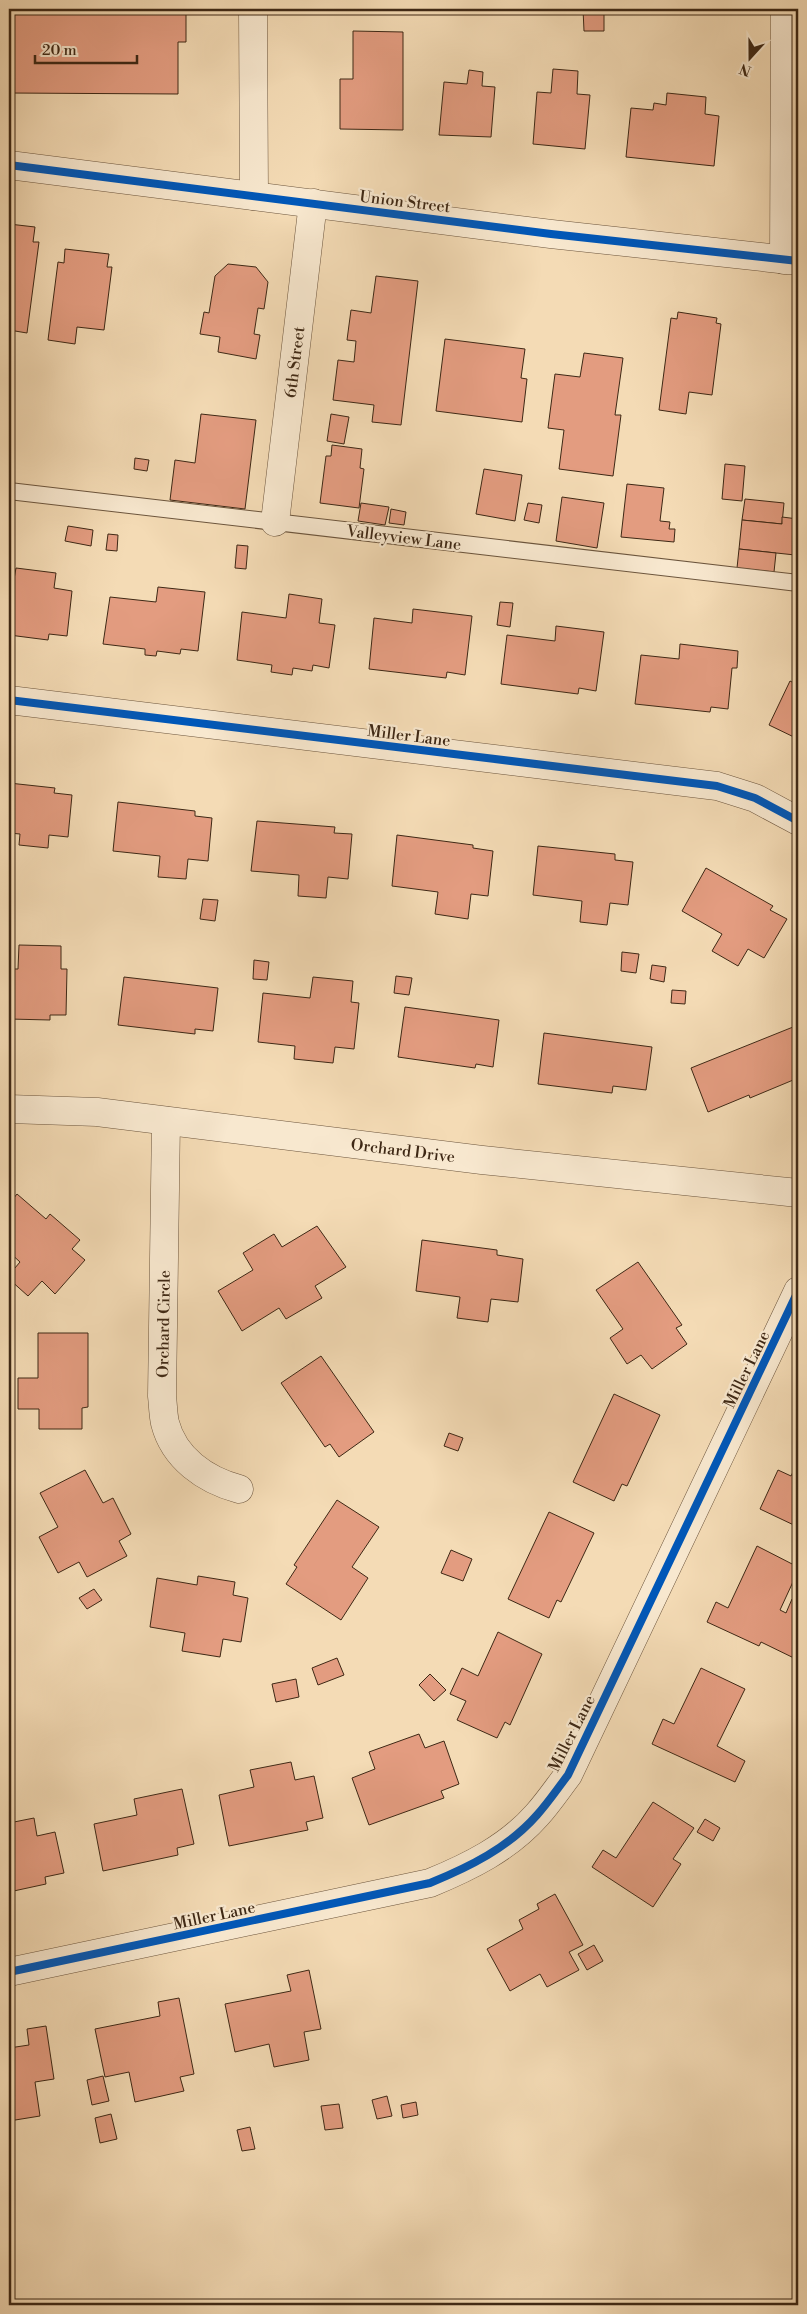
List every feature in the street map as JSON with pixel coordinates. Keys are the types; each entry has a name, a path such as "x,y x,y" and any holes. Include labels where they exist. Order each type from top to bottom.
{"street":[{"path":"254,9 254,196"},
{"path":"784,9 791,260"},
{"name":"Union Street","path":"9,164 551,234 791,260"},
{"name":"6th Street","path":"275,522 313,203"},
{"name":"Miller Lane","path":"9,700 717,786 756,798 798,821"},
{"name":"Orchard Drive","path":"9,1109 97,1112 482,1160 798,1193"},
{"name":"Orchard Circle","path":"166,1121 162,1396 165,1423 178,1451 197,1471 221,1484 239,1489"},
{"name":"Miller Lane","path":"9,1972 430,1883 470,1867 505,1844 537,1816 568,1775 798,1291"}],"lane":[{"name":"Valleyview Lane","path":"9,491 798,583"}],"building":[{"path":"9,9 178,9 178,12 186,11 186,42 178,42 178,94 9,93"},
{"path":"583,9 604,9 604,31 584,31"},
{"path":"353,31 403,32 403,130 340,129 340,79 353,79"},
{"path":"553,69 578,71 577,94 590,95 585,149 533,144 537,92 551,93"},
{"path":"469,70 483,72 482,86 495,87 491,137 439,135 444,82 467,84"},
{"path":"667,93 706,97 705,114 719,116 714,166 626,157 631,108 653,110 654,103 666,105"},
{"path":"9,224 35,227 33,242 39,242 27,333 9,330"},
{"path":"65,249 109,254 107,267 112,267 104,330 77,327 75,344 48,340 58,262 64,263"},
{"path":"228,264 256,267 268,282 264,309 258,308 254,334 260,335 256,359 218,352 220,337 200,334 204,312 209,313 215,276"},
{"path":"376,276 418,281 401,425 372,422 374,405 333,400 338,360 354,362 356,341 347,340 351,310 371,313"},
{"path":"678,312 717,318 716,323 721,324 712,395 689,392 686,414 659,410 671,318 677,319"},
{"path":"445,339 525,349 521,378 527,379 522,422 436,411"},
{"path":"584,353 623,358 615,415 621,415 613,476 559,469 564,430 548,428 555,374 580,377"},
{"path":"201,414 256,420 245,509 170,500 175,460 195,463"},
{"path":"331,414 349,417 344,444 327,441"},
{"path":"332,445 362,449 360,468 364,469 359,508 320,503 326,456 331,456"},
{"path":"135,458 149,460 147,471 134,469"},
{"path":"725,464 745,466 742,501 722,499"},
{"path":"484,469 522,475 515,521 476,514"},
{"path":"627,484 664,488 660,521 670,522 669,529 675,529 674,542 621,537"},
{"path":"562,497 604,503 597,548 556,541"},
{"path":"745,499 784,503 782,524 742,520"},
{"path":"361,503 389,507 385,525 358,521"},
{"path":"528,503 542,505 539,523 524,520"},
{"path":"391,509 406,512 404,525 389,523"},
{"path":"782,517 798,519 795,555 739,549 742,520 782,524"},
{"path":"68,526 93,530 91,546 65,541"},
{"path":"108,534 118,535 117,551 106,550"},
{"path":"237,545 248,546 246,569 235,568"},
{"path":"739,549 776,553 774,572 737,568"},
{"path":"16,568 56,573 54,588 72,591 67,636 49,634 48,640 9,635 9,584 13,585"},
{"path":"158,587 205,592 198,651 181,649 180,654 157,651 156,656 145,655 145,649 103,644 110,597 156,602"},
{"path":"289,594 322,599 319,623 335,625 329,668 313,665 312,671 293,668 292,675 271,672 272,665 237,660 242,612 286,618"},
{"path":"500,602 513,603 510,627 497,625"},
{"path":"413,609 472,616 465,675 447,672 446,678 369,669 374,618 412,623"},
{"path":"556,626 604,632 596,691 579,688 578,694 501,684 507,635 555,641"},
{"path":"680,644 738,651 737,668 732,668 728,709 711,707 710,712 635,704 641,655 679,659"},
{"path":"790,681 798,685 798,739 769,725"},
{"path":"9,783 55,788 54,793 72,795 68,837 49,835 48,848 19,845 20,834 9,833"},
{"path":"118,802 195,811 195,816 212,818 208,861 188,859 186,879 158,877 160,856 113,851"},
{"path":"257,821 335,827 334,833 352,834 348,879 328,877 326,898 298,896 299,875 251,871"},
{"path":"397,835 473,845 473,848 493,851 488,896 471,894 468,919 435,914 438,892 392,886"},
{"path":"538,846 615,854 615,860 633,862 628,905 610,903 607,925 580,922 582,901 533,895"},
{"path":"706,868 773,906 770,910 787,919 764,958 748,949 738,966 712,951 722,934 682,911"},
{"path":"203,899 218,900 215,921 200,919"},
{"path":"19,945 61,946 61,969 67,969 66,1015 50,1015 50,1020 9,1019 9,969 18,969"},
{"path":"622,952 639,954 636,973 621,971"},
{"path":"254,960 269,962 267,980 253,979"},
{"path":"652,965 666,967 664,982 650,979"},
{"path":"396,976 412,978 409,995 394,993"},
{"path":"124,977 218,988 213,1031 195,1029 195,1034 118,1025"},
{"path":"313,977 353,981 351,1002 359,1003 354,1049 335,1047 333,1063 294,1059 295,1046 258,1042 263,993 310,998"},
{"path":"672,990 686,991 685,1004 671,1003"},
{"path":"405,1007 499,1020 493,1067 476,1064 475,1068 398,1057"},
{"path":"798,1025 798,1078 750,1098 749,1095 708,1112 691,1068"},
{"path":"544,1033 652,1047 646,1090 613,1086 612,1093 538,1084"},
{"path":"17,1194 46,1219 50,1214 80,1240 72,1249 85,1260 55,1294 42,1281 28,1296 9,1279 9,1275 20,1262 9,1252 9,1204"},
{"path":"317,1226 346,1267 315,1286 322,1298 286,1319 279,1308 242,1331 218,1291 253,1270 243,1253 274,1234 282,1247"},
{"path":"422,1240 497,1250 497,1255 523,1259 518,1302 491,1299 488,1322 457,1318 460,1297 416,1291"},
{"path":"638,1262 682,1325 676,1328 687,1344 652,1369 641,1355 627,1364 610,1338 623,1329 596,1290"},
{"path":"38,1333 88,1333 88,1407 82,1408 82,1429 39,1429 39,1409 18,1409 18,1378 38,1378"},
{"path":"321,1356 374,1432 339,1457 330,1444 325,1447 281,1383"},
{"path":"614,1394 660,1415 627,1486 622,1484 614,1501 573,1482"},
{"path":"449,1433 463,1438 458,1451 444,1446"},
{"path":"798,1462 798,1527 760,1509 778,1470 791,1476"},
{"path":"85,1470 103,1503 113,1498 131,1534 119,1541 127,1556 87,1577 79,1562 58,1573 39,1537 58,1527 40,1493"},
{"path":"337,1500 379,1527 352,1567 368,1578 341,1620 286,1584 297,1567 294,1565"},
{"path":"549,1512 594,1533 561,1602 557,1600 549,1618 508,1599"},
{"path":"757,1546 798,1567 798,1571 780,1610 786,1613 792,1599 798,1602 798,1660 761,1642 759,1646 707,1622 716,1602 728,1608"},
{"path":"451,1550 472,1559 463,1581 441,1573"},
{"path":"198,1576 235,1582 233,1595 248,1598 241,1642 223,1639 220,1657 182,1651 185,1633 150,1627 157,1578 197,1585"},
{"path":"94,1589 102,1600 87,1609 79,1598"},
{"path":"498,1632 542,1654 510,1725 505,1722 497,1738 457,1720 466,1701 450,1694 462,1668 478,1676"},
{"path":"337,1658 344,1675 318,1685 312,1668"},
{"path":"701,1668 745,1689 717,1746 745,1761 735,1782 652,1744 663,1719 674,1724"},
{"path":"430,1674 446,1690 434,1701 419,1685"},
{"path":"296,1679 299,1697 276,1702 272,1684"},
{"path":"419,1734 425,1748 444,1741 459,1784 441,1791 444,1798 369,1825 352,1778 375,1769 369,1752"},
{"path":"291,1762 295,1780 314,1776 323,1818 306,1822 308,1830 229,1846 219,1795 254,1787 250,1770"},
{"path":"182,1789 194,1844 177,1848 178,1855 103,1871 94,1824 137,1815 134,1799"},
{"path":"653,1802 694,1828 673,1859 681,1864 653,1907 592,1867 603,1850 616,1858"},
{"path":"34,1818 37,1836 55,1832 64,1873 45,1877 46,1884 9,1892 9,1823"},
{"path":"705,1819 720,1828 713,1841 697,1832"},
{"path":"555,1894 583,1945 569,1952 579,1970 547,1987 540,1974 510,1991 487,1949 523,1929 519,1920 539,1909 537,1904"},
{"path":"594,1945 603,1961 587,1970 578,1954"},
{"path":"309,1970 321,2029 304,2032 309,2060 274,2067 269,2044 235,2052 225,2004 291,1991 287,1975"},
{"path":"179,1998 194,2074 180,2077 184,2091 135,2102 129,2072 105,2077 95,2029 160,2016 158,2002"},
{"path":"46,2026 54,2079 35,2082 40,2116 9,2121 9,2048 29,2045 27,2029"},
{"path":"103,2076 109,2101 92,2105 87,2080"},
{"path":"387,2096 392,2116 377,2119 372,2100"},
{"path":"416,2102 418,2115 403,2118 401,2105"},
{"path":"339,2104 343,2128 325,2130 321,2106"},
{"path":"111,2114 117,2139 100,2143 95,2118"},
{"path":"250,2127 255,2149 242,2151 237,2130"}],"cycle path":[{"path":"9,165 551,234 798,261"},
{"path":"9,700 717,786 755,798 798,821"},
{"path":"9,1972 430,1883 473,1863 501,1847 526,1827 568,1775 798,1291"}]}
